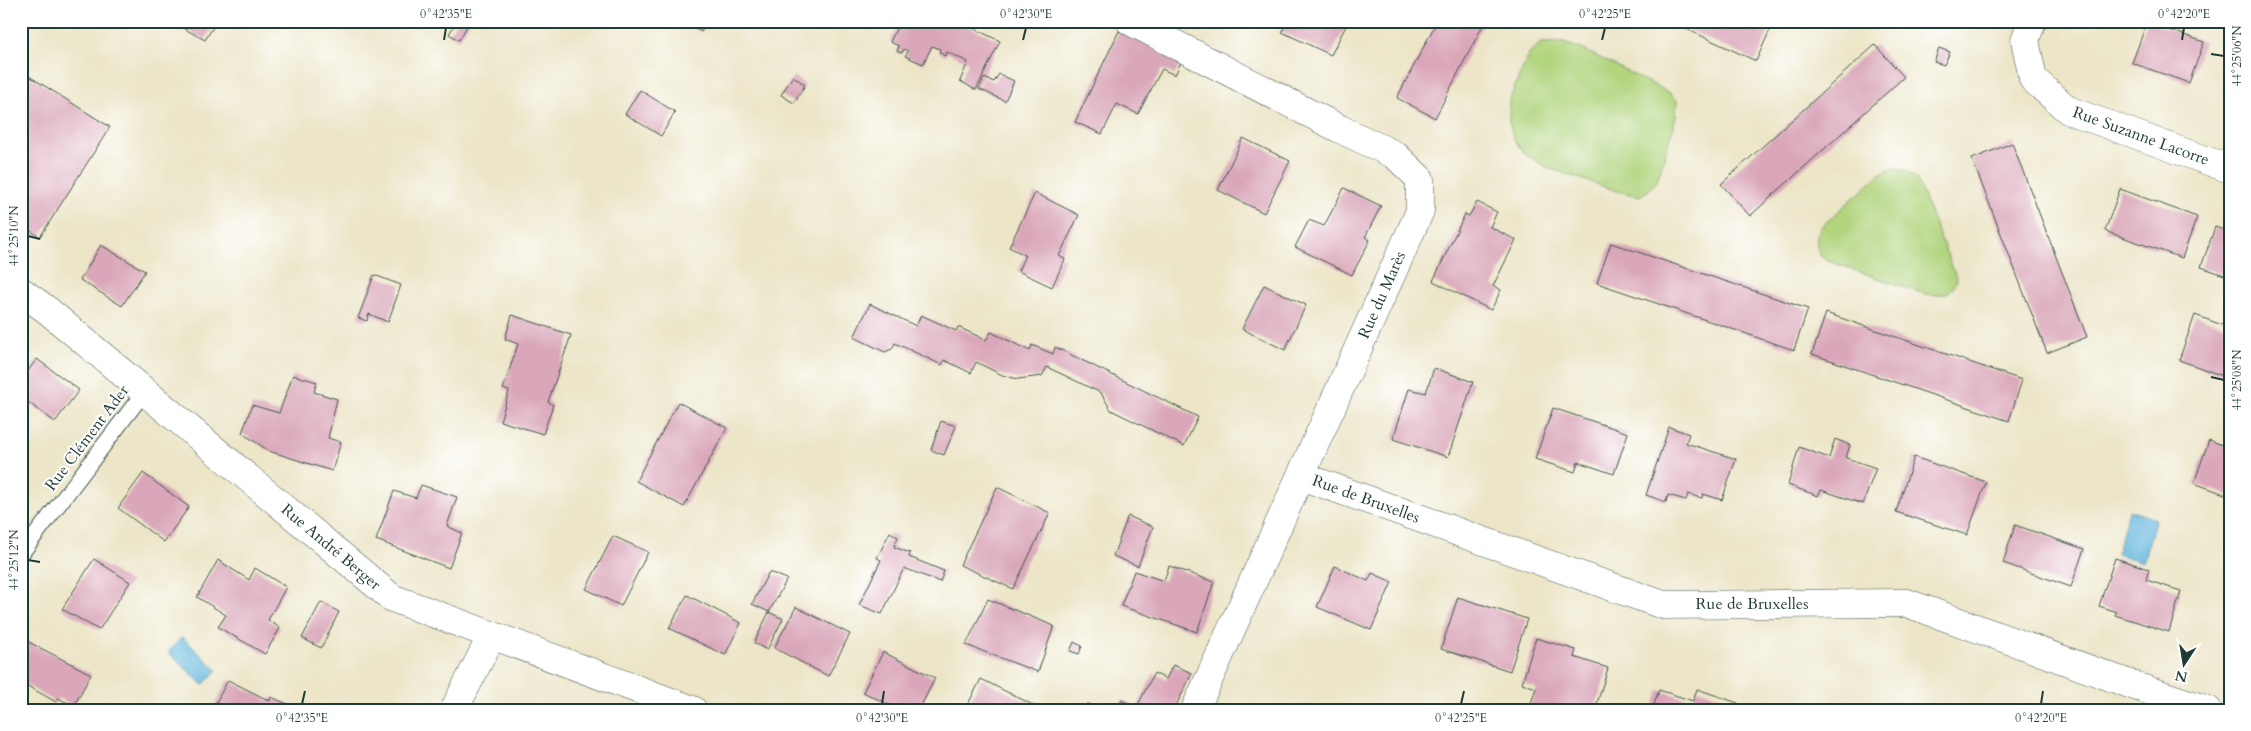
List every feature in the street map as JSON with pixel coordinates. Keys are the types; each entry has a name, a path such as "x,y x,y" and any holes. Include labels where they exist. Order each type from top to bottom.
{"street":[{"name":"Rue du Marès","path":"1130,21 1340,129 1395,155 1420,179 1420,211 1195,710"},
{"name":"Rue Suzanne Lacorre","path":"2032,21 2024,40 2034,78 2068,110 2230,169"},
{"name":"Rue André Berger","path":"21,291 392,598 693,710"},
{"name":"Rue de Bruxelles","path":"1301,476 1663,604 1907,604 2138,687 2208,710"},
{"path":"454,710 492,635"}],"lane":[{"name":"Rue Clément Ader","path":"21,554 144,391"}],"green space":[{"path":"1561,42 1584,50 1670,93 1677,101 1676,117 1657,181 1648,191 1639,196 1617,191 1548,168 1526,155 1514,140 1509,121 1509,100 1529,54 1540,43"},
{"path":"1895,168 1906,170 1917,180 1957,279 1952,289 1945,294 1924,294 1834,263 1820,256 1817,240 1818,232 1823,225 1885,170"}],"water":[{"path":"2129,510 2156,519 2143,562 2116,554"},
{"path":"182,637 217,670 203,685 168,652"}],"building":[{"path":"170,21 217,21 205,40"},
{"path":"457,21 470,21 459,40 449,34"},
{"path":"684,21 708,21 701,32"},
{"path":"900,21 958,21 1000,41 976,90 960,81 968,62 947,52 945,56 939,52 940,49 932,46 923,64 905,56 908,51 904,49 902,53 897,51 899,46 890,42"},
{"path":"1288,21 1348,22 1331,55 1282,32"},
{"path":"1437,21 1485,21 1435,118 1397,98"},
{"path":"1669,21 1774,21 1756,61"},
{"path":"2147,22 2204,42 2189,83 2132,63"},
{"path":"1119,31 1181,62 1175,75 1162,69 1138,114 1117,104 1102,134 1075,122"},
{"path":"1875,45 1904,77 1750,216 1721,184"},
{"path":"1939,48 1950,52 1944,65 1934,62"},
{"path":"21,71 110,127 40,237 21,225"},
{"path":"999,74 1014,81 1005,101 979,89 984,78 994,82"},
{"path":"793,76 805,85 794,103 781,95"},
{"path":"640,90 675,112 661,136 625,114"},
{"path":"1243,138 1290,161 1264,213 1218,190"},
{"path":"2012,143 2087,337 2047,353 1972,159"},
{"path":"1344,188 1381,206 1365,237 1370,240 1352,275 1295,247 1309,220 1324,226"},
{"path":"2120,189 2197,217 2182,258 2105,231"},
{"path":"1035,193 1079,215 1059,256 1065,259 1052,287 1018,271 1025,255 1009,247"},
{"path":"1477,202 1497,212 1490,227 1516,240 1493,286 1501,290 1491,310 1433,281 1465,214 1469,216"},
{"path":"2215,227 2230,232 2230,277 2201,267"},
{"path":"1611,243 1808,309 1794,350 1597,283"},
{"path":"101,245 145,271 122,306 80,280"},
{"path":"374,275 401,285 388,322 369,314 367,321 358,318"},
{"path":"1264,285 1306,305 1285,350 1242,329"},
{"path":"870,304 916,326 921,315 956,331 958,327 986,340 991,332 1030,351 1032,345 1053,354 1055,347 1198,417 1184,446 1111,410 1101,393 1047,367 1042,376 1018,379 1002,375 976,362 971,373 944,360 942,365 895,343 892,349 885,352 854,337"},
{"path":"1826,313 2022,380 2009,421 1812,354"},
{"path":"512,315 571,335 548,402 553,405 543,434 500,421 509,391 503,389 518,344 505,339"},
{"path":"2195,315 2230,328 2230,357 2223,376 2179,360"},
{"path":"37,359 79,390 55,422 21,397 21,380"},
{"path":"1434,368 1473,382 1448,457 1393,439 1409,389 1426,393"},
{"path":"293,375 317,382 314,392 337,399 328,438 341,442 332,471 269,451 242,433 252,405 279,413"},
{"path":"678,402 727,428 684,507 636,481"},
{"path":"1553,408 1628,433 1614,474 1578,462 1575,472 1535,459"},
{"path":"941,421 956,426 944,455 931,450"},
{"path":"1669,427 1689,434 1686,443 1736,459 1722,500 1703,494 1702,498 1688,494 1686,500 1668,495 1666,502 1646,495"},
{"path":"1835,439 1850,445 1846,458 1876,468 1863,504 1821,490 1818,496 1788,485 1799,447 1829,458"},
{"path":"2209,440 2230,448 2230,496 2194,483"},
{"path":"1914,457 1986,482 1967,535 1896,512"},
{"path":"143,473 189,507 164,542 118,508"},
{"path":"421,485 457,497 447,526 462,533 449,568 376,540 394,491 416,498"},
{"path":"997,487 1050,513 1013,589 960,565"},
{"path":"1128,516 1153,527 1138,566 1113,556"},
{"path":"2015,525 2084,549 2071,587 2003,563"},
{"path":"890,532 898,537 894,547 910,553 909,557 944,571 940,582 904,568 882,614 859,605 881,560 877,558"},
{"path":"613,536 648,552 621,606 586,589"},
{"path":"2115,558 2149,569 2146,580 2181,591 2169,632 2115,615 2116,612 2099,606"},
{"path":"94,559 130,582 99,630 62,609"},
{"path":"218,560 249,580 255,568 286,587 268,620 280,628 265,654 218,627 226,615 197,597"},
{"path":"1169,566 1214,582 1197,632 1121,606 1134,571 1164,581"},
{"path":"1335,566 1368,581 1372,573 1392,582 1371,630 1317,607"},
{"path":"769,572 787,579 769,612 752,604"},
{"path":"687,595 741,623 725,655 669,628"},
{"path":"1458,597 1527,619 1510,671 1441,649"},
{"path":"988,599 1054,626 1038,672 966,645"},
{"path":"321,602 339,612 321,648 302,638"},
{"path":"796,607 850,634 828,676 774,648"},
{"path":"769,612 783,619 767,650 754,643"},
{"path":"21,638 91,674 74,706 58,698 56,702 26,685 21,693"},
{"path":"1536,638 1576,650 1574,657 1608,668 1595,710 1529,710 1536,688 1522,683"},
{"path":"1074,642 1082,646 1079,654 1070,651"},
{"path":"883,652 935,678 919,710 900,710 863,692"},
{"path":"1173,665 1192,673 1174,710 1117,709 1122,700 1137,707 1154,673 1166,679"},
{"path":"981,679 1035,706 1033,710 965,710"},
{"path":"228,680 270,701 271,697 302,710 212,710"},
{"path":"1697,689 1738,703 1736,710 1652,710 1659,690 1693,701"},
{"path":"1087,704 1089,704 1099,710 1084,710"}]}
